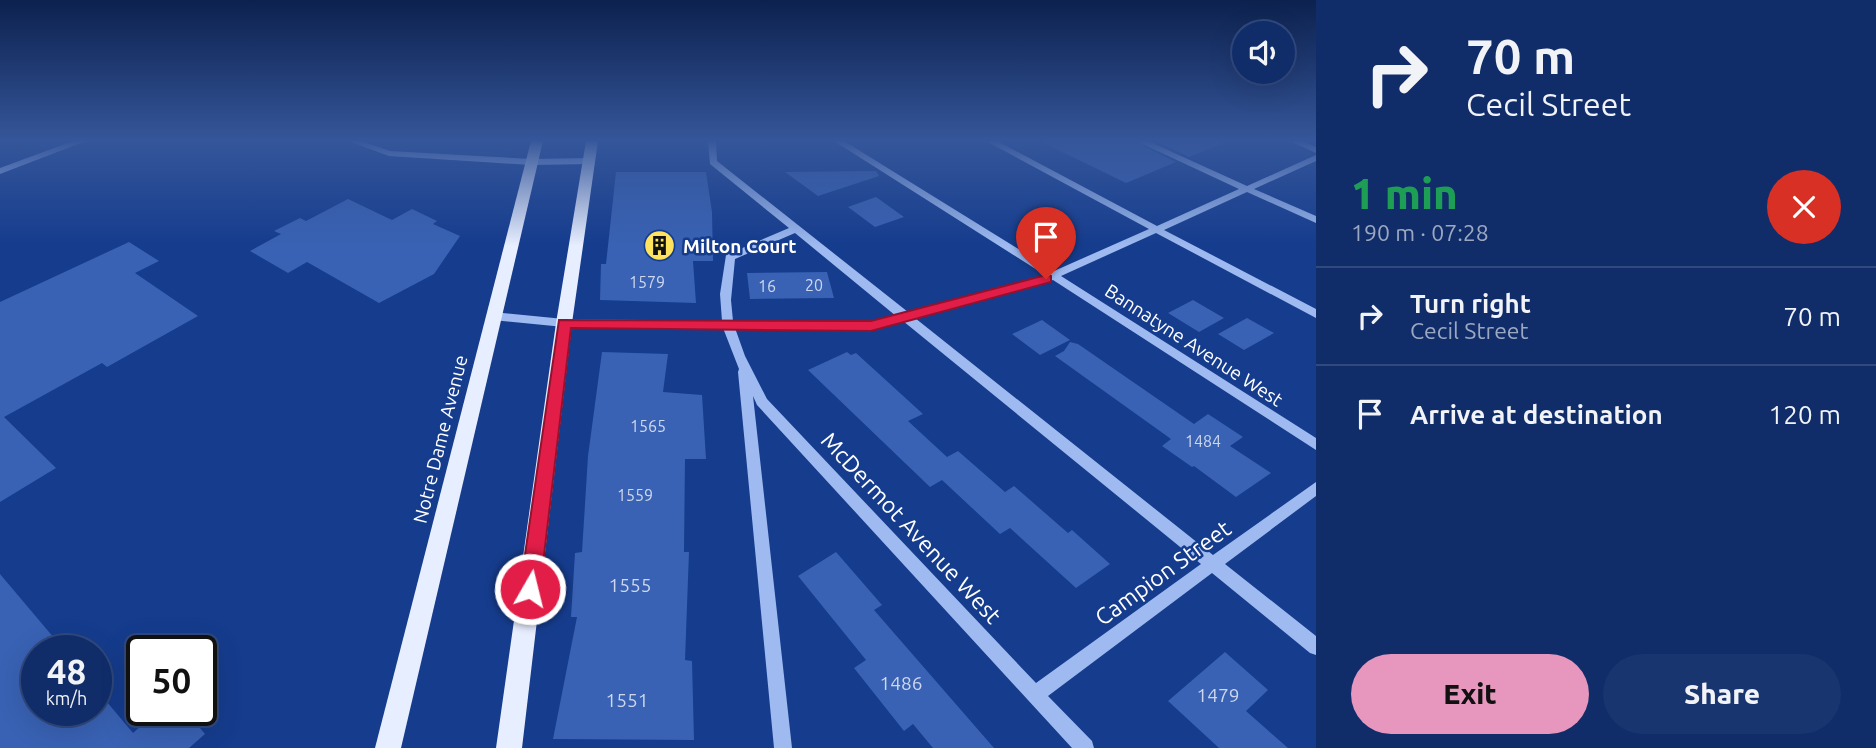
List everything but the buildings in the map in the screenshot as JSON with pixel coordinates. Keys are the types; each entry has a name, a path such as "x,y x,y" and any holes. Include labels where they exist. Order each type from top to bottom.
{"main road":[{"name":"Notre Dame Avenue","path":"388,748 528,176"},
{"path":"509,748 564,323 587,176"}],"street":[{"path":"730,176 1316,647"},
{"name":"Bannatyne Avenue West","path":"894,176 1054,275 1316,445"},
{"path":"1056,176 1316,314"},
{"path":"1218,176 1316,220"},
{"path":"494,316 564,323 871,326 1054,275 1277,176"},
{"name":"McDermot Avenue West","path":"796,229 730,257 725,306 728,323 743,364 762,402 1085,748"},
{"path":"743,364 783,748"},
{"name":"Campion Street","path":"1035,695 1316,488"}],"place":[{"name":"Milton Court","path":"660,246"}],"route":[{"path":"530,589 564,323 871,326 1046,279"}]}
